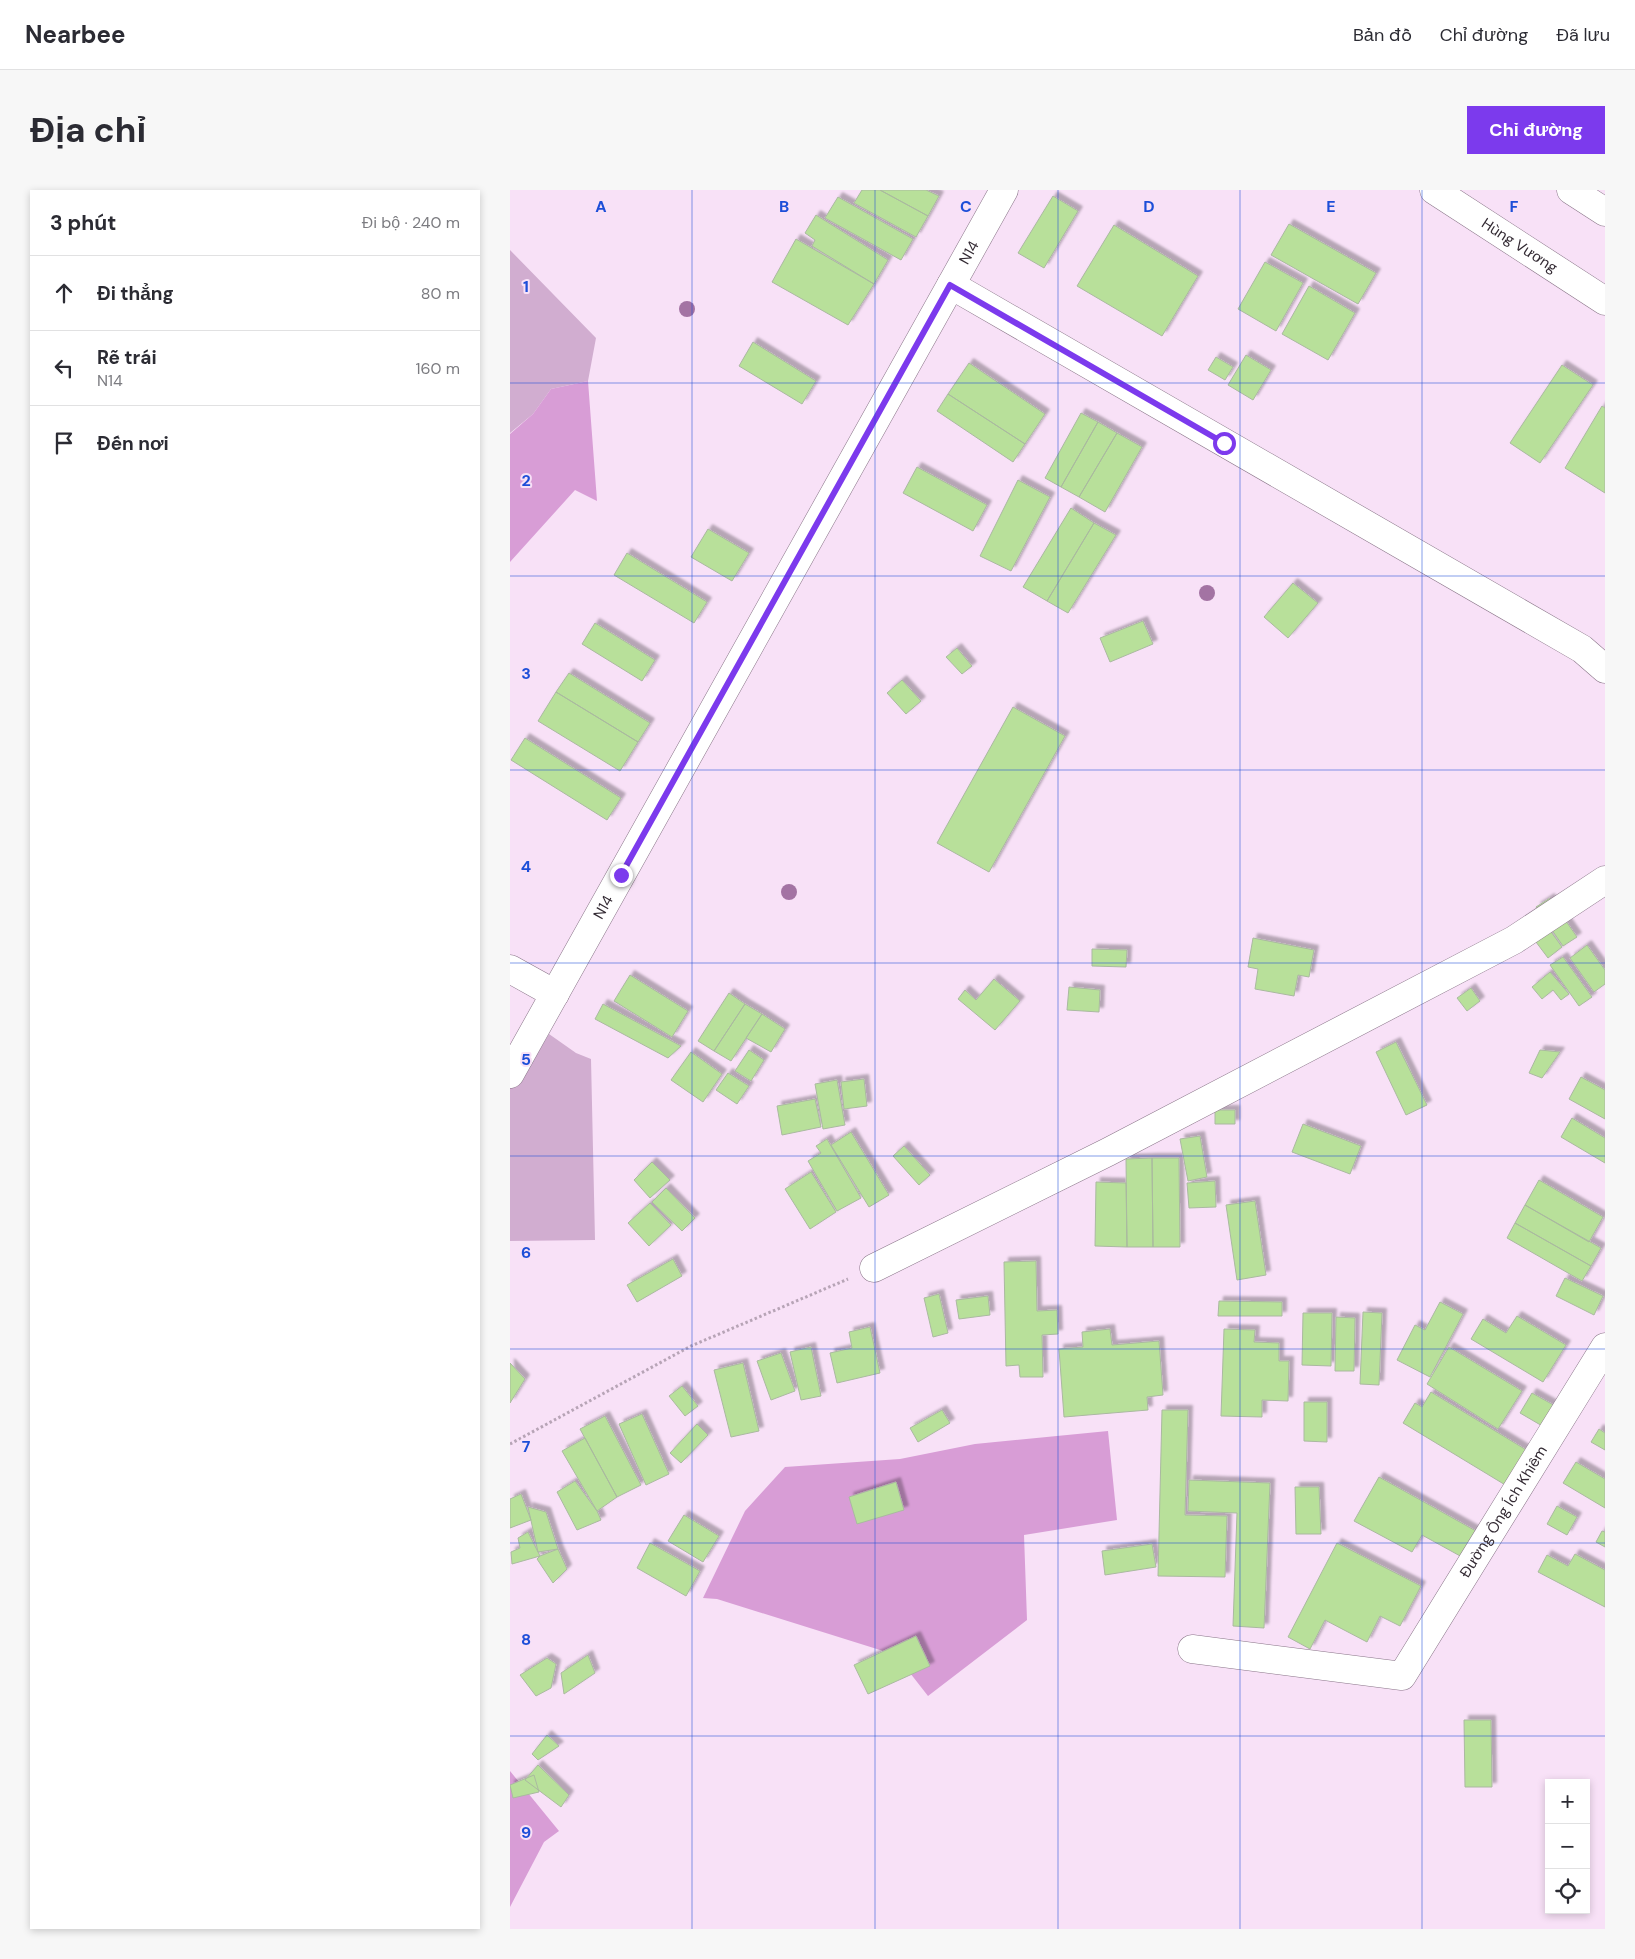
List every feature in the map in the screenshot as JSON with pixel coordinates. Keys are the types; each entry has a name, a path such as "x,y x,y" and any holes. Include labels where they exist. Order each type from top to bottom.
{"street":[{"name":"N14","path":"510,1074 1004,190"},
{"name":"Hùng Vương","path":"1434,190 1605,302"},
{"path":"1571,190 1605,212"},
{"path":"950,285 1582,649 1605,669"},
{"path":"874,1268 1117,1148 1505,944 1605,880"},
{"path":"510,969 555,994"},
{"name":"Đường Ông Ích Khiêm","path":"1192,1650 1402,1676 1605,1347"}],"path":[{"path":"510,1444 691,1346 874,1268"}],"shaded area":[{"path":"510,250 596,338 588,381 551,389 533,414 510,433"},
{"path":"588,381 597,501 575,490 510,562 510,434 533,414 551,389"},
{"path":"549,1034 576,1053 591,1059 595,1240 510,1241 510,1082 522,1080"},
{"path":"1108,1431 1117,1520 1024,1535 1027,1620 928,1696 896,1655 717,1599 703,1598 745,1511 785,1467 900,1459 975,1444"},
{"path":"510,1771 559,1831 544,1842 510,1907"}],"building":[{"path":"862,190 880,190 928,216 916,237 854,203"},
{"path":"880,190 926,190 939,196 928,216"},
{"path":"1053,196 1078,211 1044,268 1018,253"},
{"path":"838,197 913,239 901,260 825,218"},
{"path":"816,215 888,260 874,284 812,246 815,240 805,233"},
{"path":"1289,224 1376,273 1358,304 1271,255"},
{"path":"1114,225 1198,276 1162,336 1077,286"},
{"path":"796,239 874,284 848,325 772,282"},
{"path":"1265,262 1303,283 1276,331 1238,309"},
{"path":"1309,286 1355,313 1328,360 1282,334"},
{"path":"753,342 816,381 802,404 739,366"},
{"path":"1246,355 1271,370 1253,400 1228,385"},
{"path":"1216,357 1233,367 1225,380 1208,370"},
{"path":"969,363 1045,414 1025,444 948,394"},
{"path":"1562,365 1593,385 1540,463 1510,443"},
{"path":"948,394 1025,444 1013,462 937,411"},
{"path":"1602,406 1605,408 1605,493 1565,468"},
{"path":"1081,413 1098,422 1061,487 1045,478"},
{"path":"1098,422 1117,433 1079,497 1061,487"},
{"path":"1117,433 1142,447 1105,512 1079,497"},
{"path":"917,467 987,505 973,531 903,493"},
{"path":"1018,480 1050,497 1011,571 980,556"},
{"path":"1071,508 1094,523 1047,601 1023,587"},
{"path":"1094,523 1116,535 1068,613 1047,601"},
{"path":"708,529 749,553 732,581 691,557"},
{"path":"627,553 707,602 694,623 614,575"},
{"path":"1293,583 1318,603 1288,638 1264,617"},
{"path":"1143,621 1153,644 1110,662 1100,638"},
{"path":"595,623 655,660 642,681 582,644"},
{"path":"957,648 972,666 962,674 946,657"},
{"path":"569,673 650,723 638,742 556,692"},
{"path":"902,680 921,701 906,714 887,693"},
{"path":"556,692 638,742 620,771 538,721"},
{"path":"1013,707 1065,736 989,872 937,843"},
{"path":"525,738 621,798 607,820 511,760"},
{"path":"1550,898 1577,937 1563,946 1536,907"},
{"path":"1536,911 1562,947 1548,958 1521,922"},
{"path":"1253,938 1314,950 1309,977 1298,975 1294,996 1255,989 1258,969 1248,967"},
{"path":"1587,945 1605,970 1605,984 1594,992 1570,958"},
{"path":"1092,949 1127,950 1126,967 1092,966"},
{"path":"1563,957 1592,997 1579,1006 1550,965"},
{"path":"1550,972 1569,994 1561,1000 1553,990 1542,999 1532,987"},
{"path":"630,975 688,1011 672,1037 614,1001"},
{"path":"994,979 1020,1001 995,1030 958,999 965,990 976,1000"},
{"path":"1069,987 1100,990 1099,1012 1067,1010"},
{"path":"1471,988 1480,1001 1467,1011 1457,998"},
{"path":"729,993 745,1004 714,1051 698,1041"},
{"path":"603,1004 681,1046 668,1058 595,1019"},
{"path":"745,1004 762,1014 731,1061 714,1051"},
{"path":"762,1014 785,1029 771,1052 746,1038"},
{"path":"1396,1042 1427,1105 1406,1115 1376,1052"},
{"path":"749,1050 764,1060 751,1081 735,1071"},
{"path":"1540,1050 1560,1052 1542,1078 1529,1073"},
{"path":"691,1052 722,1074 703,1102 671,1080"},
{"path":"728,1073 749,1086 737,1104 716,1090"},
{"path":"1581,1077 1605,1090 1605,1119 1569,1099"},
{"path":"864,1079 867,1106 844,1109 841,1082"},
{"path":"837,1080 845,1125 823,1129 815,1084"},
{"path":"815,1099 821,1127 782,1135 777,1106"},
{"path":"1215,1110 1235,1110 1235,1124 1215,1124"},
{"path":"1572,1118 1605,1138 1605,1163 1561,1137"},
{"path":"1303,1124 1361,1146 1350,1174 1292,1152"},
{"path":"851,1132 889,1195 869,1207 831,1145"},
{"path":"1200,1136 1207,1177 1188,1181 1180,1139"},
{"path":"827,1139 861,1198 837,1211 808,1161 821,1153 816,1146"},
{"path":"904,1146 930,1175 919,1185 893,1156"},
{"path":"1152,1158 1179,1158 1180,1247 1153,1247"},
{"path":"1152,1158 1153,1247 1127,1247 1126,1159"},
{"path":"652,1162 670,1180 650,1198 634,1180"},
{"path":"811,1172 836,1212 810,1229 785,1189"},
{"path":"1539,1180 1603,1217 1589,1242 1525,1205"},
{"path":"1215,1181 1216,1207 1189,1208 1187,1183"},
{"path":"1096,1182 1126,1183 1127,1247 1095,1246"},
{"path":"666,1188 695,1218 682,1231 652,1202"},
{"path":"1255,1201 1266,1275 1237,1280 1226,1205"},
{"path":"650,1203 671,1225 649,1246 628,1223"},
{"path":"1525,1205 1601,1248 1591,1266 1515,1223"},
{"path":"1515,1223 1591,1266 1582,1281 1507,1238"},
{"path":"673,1259 682,1276 637,1302 627,1285"},
{"path":"1036,1261 1037,1311 1057,1310 1058,1334 1042,1335 1043,1377 1020,1377 1019,1365 1006,1366 1004,1262"},
{"path":"1565,1278 1603,1296 1594,1315 1556,1296"},
{"path":"939,1294 948,1333 933,1337 924,1298"},
{"path":"988,1296 990,1315 959,1319 956,1300"},
{"path":"1219,1301 1282,1302 1282,1316 1218,1316"},
{"path":"1440,1302 1463,1314 1430,1377 1397,1360 1415,1325 1425,1330"},
{"path":"1363,1312 1382,1313 1379,1385 1360,1384"},
{"path":"1303,1313 1332,1313 1331,1366 1302,1365"},
{"path":"1517,1316 1566,1345 1543,1382 1471,1339 1483,1319 1506,1333"},
{"path":"1336,1317 1355,1318 1354,1371 1335,1371"},
{"path":"870,1327 880,1373 837,1383 830,1353 852,1348 849,1332"},
{"path":"1110,1329 1112,1345 1159,1341 1163,1395 1147,1397 1148,1410 1064,1417 1059,1349 1083,1347 1082,1332"},
{"path":"1224,1329 1255,1330 1254,1342 1279,1343 1279,1361 1289,1361 1288,1401 1262,1400 1262,1417 1221,1416"},
{"path":"811,1347 821,1396 801,1400 790,1352"},
{"path":"1449,1347 1522,1391 1498,1429 1427,1384"},
{"path":"781,1353 795,1391 771,1400 757,1361"},
{"path":"510,1363 525,1379 510,1403"},
{"path":"743,1363 759,1431 731,1437 714,1370"},
{"path":"682,1386 698,1406 685,1416 669,1396"},
{"path":"1431,1392 1528,1451 1507,1486 1403,1423 1415,1403 1422,1407"},
{"path":"1532,1393 1557,1407 1544,1427 1520,1413"},
{"path":"1304,1402 1327,1402 1327,1442 1304,1441"},
{"path":"942,1410 950,1423 918,1442 910,1428"},
{"path":"1162,1410 1188,1410 1185,1515 1227,1516 1225,1577 1158,1576"},
{"path":"642,1414 669,1474 646,1485 619,1424"},
{"path":"605,1416 641,1485 617,1497 580,1429"},
{"path":"697,1424 708,1435 681,1463 670,1453"},
{"path":"1599,1429 1605,1433 1605,1450 1591,1442"},
{"path":"585,1438 617,1497 597,1511 562,1451"},
{"path":"1576,1462 1605,1479 1605,1508 1563,1483"},
{"path":"1379,1477 1476,1531 1462,1557 1422,1535 1412,1552 1354,1521"},
{"path":"1189,1480 1270,1483 1264,1628 1233,1626 1237,1513 1188,1511"},
{"path":"575,1481 597,1511 601,1520 577,1530 557,1492"},
{"path":"896,1482 904,1510 857,1524 849,1497"},
{"path":"1295,1487 1319,1487 1321,1534 1296,1534"},
{"path":"521,1494 531,1520 510,1528 510,1499"},
{"path":"1557,1506 1577,1517 1567,1535 1547,1524"},
{"path":"528,1507 546,1512 558,1549 538,1552"},
{"path":"684,1515 719,1536 703,1562 668,1541"},
{"path":"1602,1531 1605,1532 1605,1547 1596,1542"},
{"path":"528,1532 540,1556 512,1564 511,1552 520,1548 518,1538"},
{"path":"650,1543 700,1571 686,1596 637,1568"},
{"path":"1337,1543 1421,1586 1400,1626 1380,1616 1367,1642 1325,1620 1310,1649 1288,1637"},
{"path":"1152,1544 1156,1567 1105,1575 1102,1551"},
{"path":"558,1549 567,1569 553,1583 537,1559"},
{"path":"1575,1554 1605,1570 1605,1607 1538,1572 1547,1555 1568,1566"},
{"path":"916,1636 930,1666 868,1694 854,1665"},
{"path":"588,1655 595,1673 564,1694 561,1673"},
{"path":"547,1658 556,1664 551,1688 536,1696 520,1675"},
{"path":"1464,1720 1491,1720 1492,1787 1465,1787"},
{"path":"547,1735 559,1746 538,1760 532,1754"},
{"path":"538,1765 569,1795 561,1807 525,1780"},
{"path":"534,1775 539,1792 513,1798 510,1785"}],"route":[{"path":"621,875 950,285 1224,443"}]}
